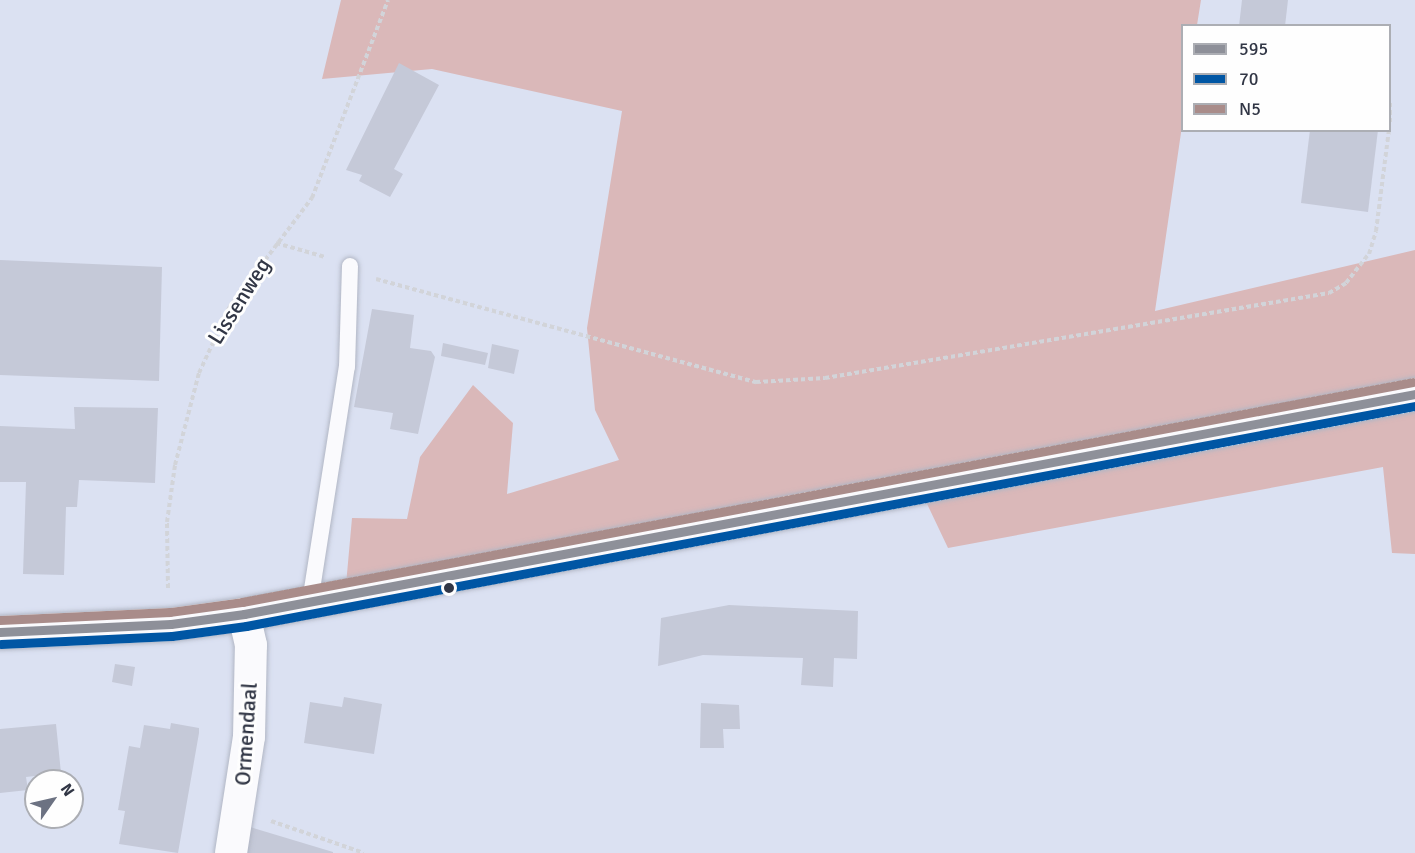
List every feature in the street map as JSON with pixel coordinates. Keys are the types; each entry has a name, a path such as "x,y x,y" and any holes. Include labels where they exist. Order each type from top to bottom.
{"main road":[{"path":"0,632 171,624 244,614 1415,394"}],"street":[{"name":"Ormendaal","path":"231,853 240,810 249,737 251,645 244,614"}],"lane":[{"path":"310,602 346,367 350,266"}],"path":[{"name":"Lissenweg","path":"171,624 167,522 188,411 219,327 276,243 312,198 388,0"},
{"path":"276,243 350,266 376,279 726,376 756,382 825,378 1329,293 1346,283 1369,254 1376,231 1389,132"},
{"path":"240,810 364,853"}],"shaded area":[{"path":"341,0 1201,0 1197,24 1181,24 1181,132 1155,311 1415,250 1415,554 1392,553 1383,467 948,548 920,489 345,596 352,518 407,519 420,457 473,385 513,423 507,494 619,460 595,410 587,328 622,111 432,69 322,79"}],"building":[{"path":"1242,0 1288,0 1285,24 1239,24"},
{"path":"399,63 439,85 394,169 403,174 390,197 359,181 362,175 346,170"},
{"path":"1310,132 1378,132 1368,212 1301,203"},
{"path":"0,260 162,267 159,381 0,375"},
{"path":"372,309 414,315 410,348 431,351 435,357 418,434 390,429 393,413 354,407"},
{"path":"443,343 488,353 485,365 441,356"},
{"path":"492,344 519,350 514,374 488,368"},
{"path":"74,407 158,408 155,483 79,480 77,507 66,507 64,575 23,574 26,482 0,482 0,426 75,429"},
{"path":"729,605 858,611 857,659 834,658 833,687 801,685 803,658 703,655 658,666 661,618"},
{"path":"115,664 135,667 132,686 112,682"},
{"path":"344,697 382,704 374,754 304,743 310,702 342,707"},
{"path":"701,703 739,705 740,729 723,729 724,748 700,748"},
{"path":"171,723 199,728 178,853 119,844 125,811 118,810 129,746 140,748 144,725 170,729"},
{"path":"56,724 61,769 24,769 24,790 0,793 0,729"},
{"path":"250,827 333,852 333,853 244,853"}],"transit line":[{"name":"N5","path":"0,620 170,612 242,602 1413,382"},
{"name":"595","path":"0,632 171,624 244,614 1415,394"},
{"name":"70","path":"1,644 172,636 246,626 1415,406"}]}
